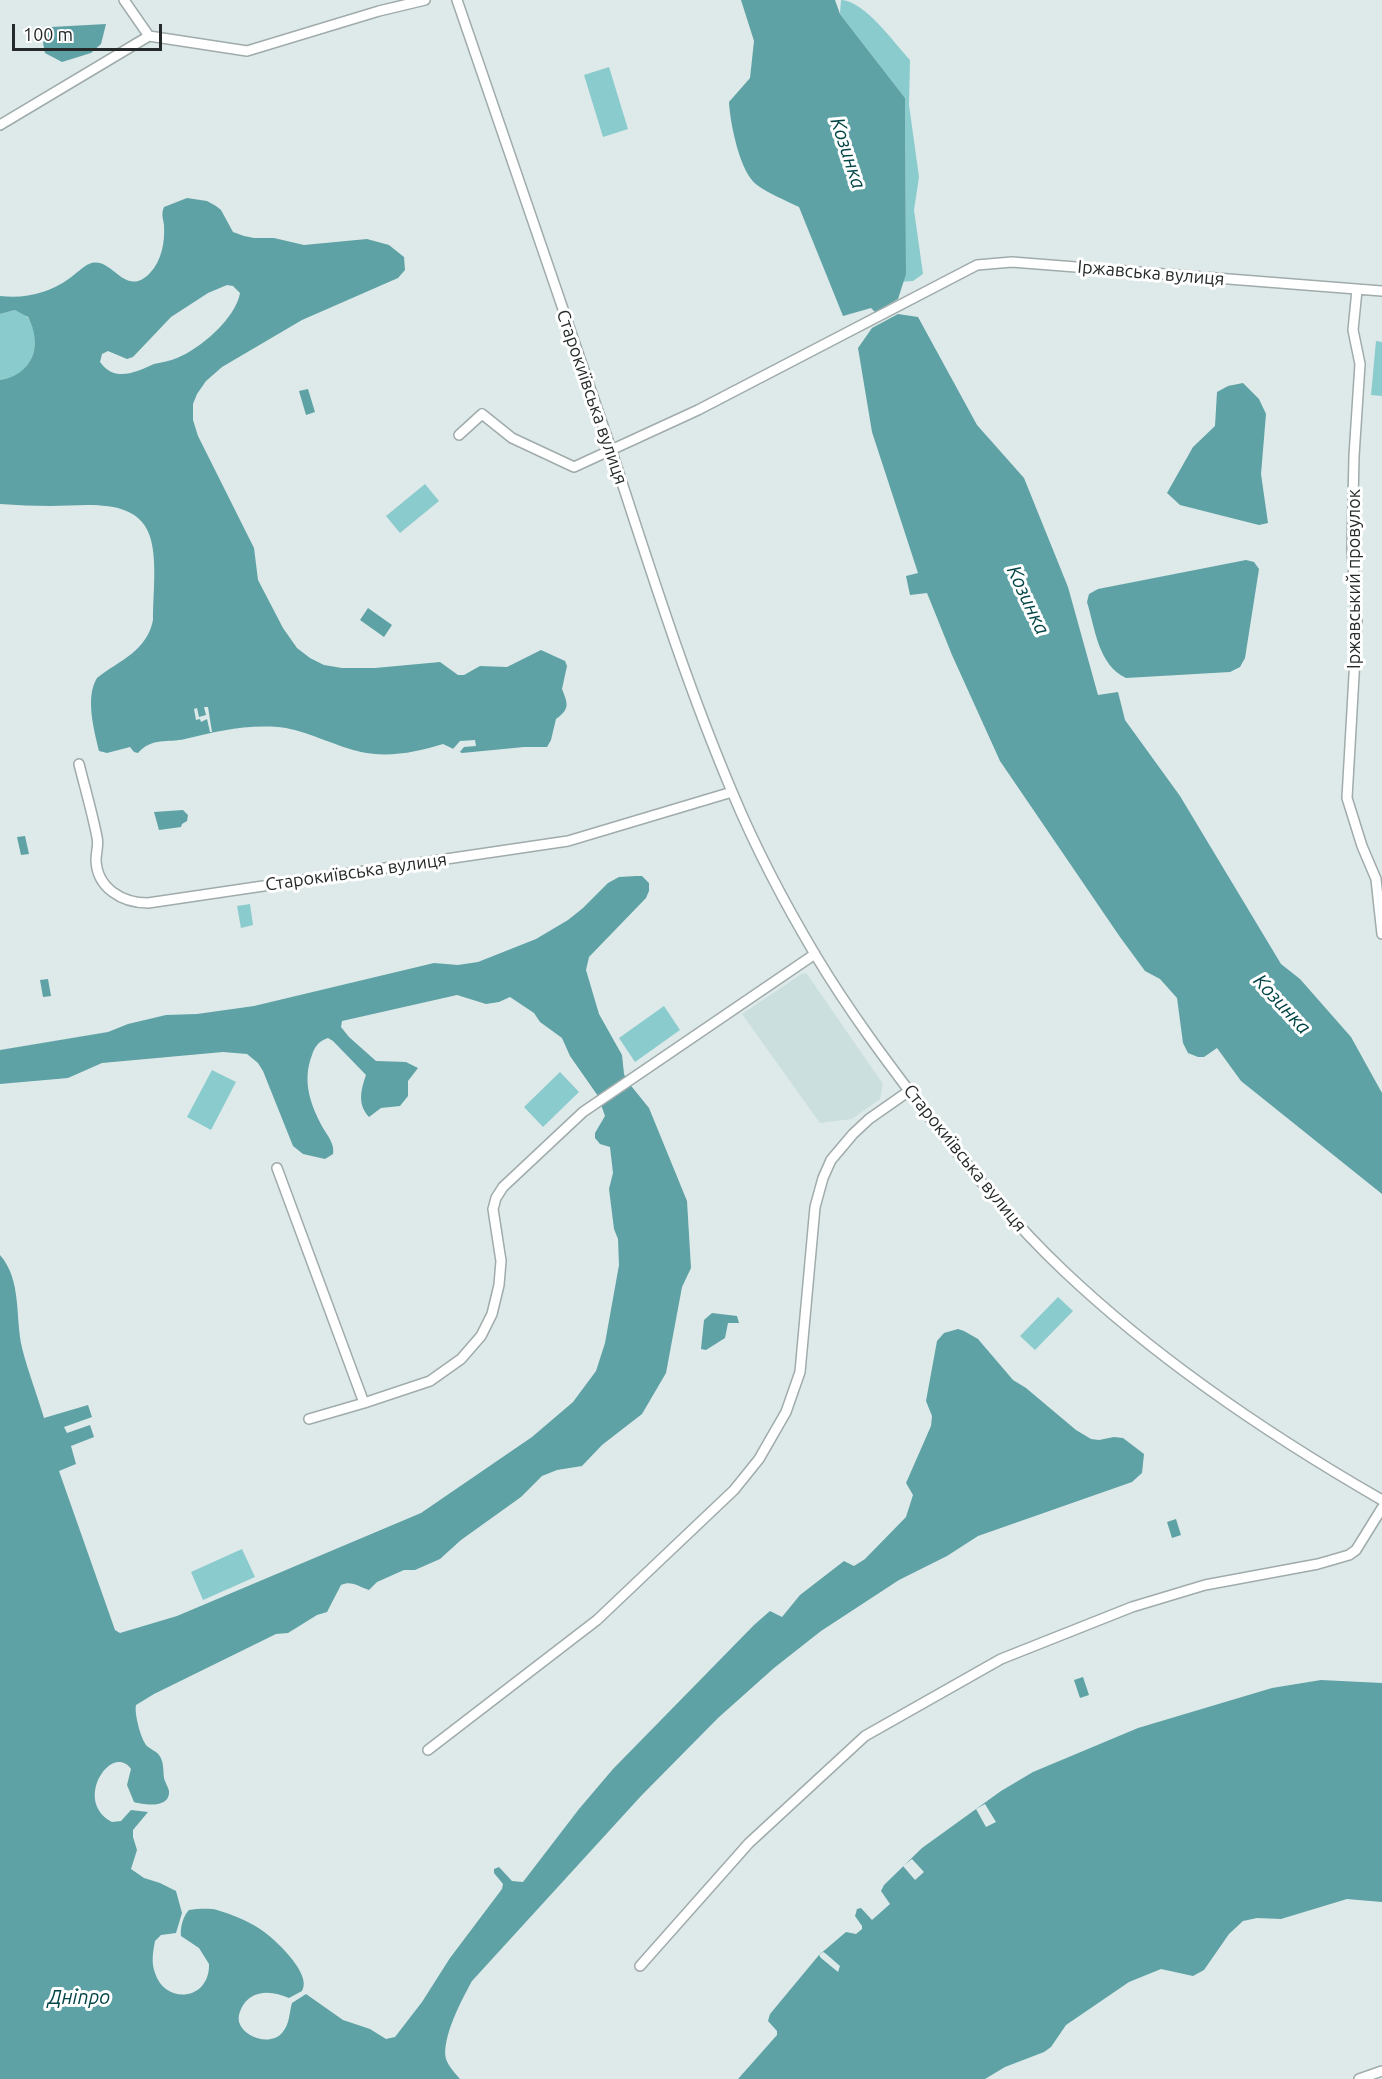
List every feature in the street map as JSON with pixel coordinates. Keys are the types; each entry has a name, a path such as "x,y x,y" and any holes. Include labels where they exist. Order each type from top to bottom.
{"street":[{"path":"124,0 149,36"},
{"path":"376,0 379,11"},
{"path":"0,125 149,36 247,51 379,11 425,0"},
{"name":"Старокиївська вулиця","path":"457,0 674,642 732,792 778,886 849,1010 978,1180 1064,1272 1114,1316 1195,1379 1255,1422 1382,1500"},
{"name":"Іржавська вулиця","path":"459,435 482,414 512,438 574,467 698,410 976,265 1012,262 1382,291"},
{"name":"Іржавський провулок","path":"1357,290 1353,330 1360,364 1354,456 1352,549 1357,623 1347,798 1362,846 1376,879 1382,934"},
{"name":"Старокиївська вулиця","path":"79,764 98,841 96,860 100,879 120,898 133,903 159,902 568,841 732,792"},
{"path":"309,1419 430,1381 461,1359 476,1343 489,1321 501,1277 501,1255 493,1209 496,1198 503,1187 583,1112 815,954"},
{"path":"428,1750 597,1620 734,1490 759,1459 786,1412 800,1372 815,1207 822,1179 831,1160 852,1134 909,1091"},
{"path":"278,1168 364,1403"},
{"path":"640,1966 749,1843 865,1736 1001,1659 1132,1607 1205,1585 1318,1564 1349,1555 1356,1551 1382,1508"},
{"path":"1359,2079 1382,2071"}],"shaded area":[{"path":"841,0 850,2 869,15 910,60 909,105 919,177 914,210 923,274 913,281 898,282 906,274 905,98 840,14"},
{"path":"609,67 628,129 603,137 584,75"},
{"path":"15,310 23,313 29,319 35,335 35,345 30,362 25,369 0,380 0,314"},
{"path":"1376,341 1382,342 1382,396 1371,395"},
{"path":"425,484 439,501 400,533 386,516"},
{"path":"250,904 253,925 241,928 237,906"},
{"path":"803,973 807,974 883,1084 880,1099 852,1119 820,1123 742,1014"},
{"path":"664,1006 680,1030 635,1062 619,1038"},
{"path":"212,1070 236,1082 211,1130 187,1117"},
{"path":"560,1072 579,1092 543,1127 524,1107"},
{"path":"1058,1297 1073,1311 1035,1350 1020,1336"},
{"path":"242,1549 255,1577 203,1600 191,1572"}],"water":[{"name":"Козинка","path":"741,0 835,0 840,14 905,98 906,274 898,299 875,312 871,308 843,316 799,207 757,185 751,179 741,159 731,122 729,102 750,78 754,41"},
{"path":"106,24 101,44 91,53 62,62 45,53 43,43 51,27"},
{"path":"187,198 207,201 221,210 233,232 244,236 274,238 304,245 367,239 389,245 404,257 405,270 398,278 302,320 222,367 206,381 197,394 193,404 193,420 198,436 254,548 258,580 283,628 297,648 324,665 342,668 375,668 440,662 458,675 464,675 480,666 507,667 541,650 565,661 567,666 562,689 566,699 566,709 556,719 547,747 462,753 443,744 403,753 371,754 296,730 260,726 155,743 138,753 130,747 107,753 99,751 91,704 93,686 97,678 139,647 150,631 153,620 153,549 145,526 136,516 124,510 95,505 0,504 0,380 20,372 27,365 32,357 35,338 28,317 15,310 0,314 0,296 28,296 45,291 62,283 86,265 97,263 105,265 125,279 133,282 141,280 150,273 160,257 164,238 162,214 164,207","holes":["227,285 233,286 240,293 232,312 216,332 186,354 126,374 112,372 100,362 102,354 108,351 127,359 133,357 171,317 208,293"]},
{"name":"Козинка","path":"898,314 918,317 977,425 1024,478 1068,587 1098,695 1118,692 1125,720 1180,796 1281,964 1300,979 1351,1037 1382,1093 1382,1194 1241,1081 1217,1048 1204,1057 1188,1053 1183,1043 1177,998 1160,979 1145,971 1000,761 927,593 910,595 906,576 918,573 872,432 858,348 872,328"},
{"path":"1243,383 1259,399 1266,414 1261,474 1268,523 1259,525 1180,505 1167,493 1193,447 1215,426 1217,392 1228,386"},
{"path":"308,389 315,412 306,415 299,391"},
{"path":"1246,560 1254,562 1259,569 1245,658 1240,667 1230,672 1126,678 1109,664 1095,634 1087,602 1089,594 1098,589"},
{"path":"368,608 392,625 384,637 360,620"},
{"path":"183,810 188,815 187,821 181,827 159,830 154,812"},
{"path":"25,836 29,854 21,855 17,837"},
{"name":"Дніпро","path":"642,876 649,883 646,898 589,957 586,970 599,1014 622,1055 624,1074 649,1108 687,1201 691,1268 682,1287 666,1373 642,1414 602,1445 582,1466 557,1470 542,1476 521,1497 461,1540 440,1559 415,1570 404,1570 377,1582 369,1590 352,1584 341,1585 327,1612 317,1615 288,1633 276,1634 136,1705 142,1738 162,1760 164,1778 169,1791 168,1797 165,1801 156,1804 134,1802 127,1785 131,1769 123,1763 114,1763 106,1768 99,1777 95,1789 95,1801 101,1813 112,1822 121,1821 131,1810 148,1812 133,1830 137,1850 131,1869 144,1878 176,1891 182,1913 176,1933 161,1935 155,1941 153,1965 160,1983 177,1994 195,1992 202,1986 209,1964 199,1948 181,1936 182,1926 189,1910 217,1910 245,1921 266,1934 290,1957 302,1975 304,1984 302,1991 289,1998 262,1993 245,2002 240,2011 239,2022 246,2032 258,2038 277,2037 287,2026 292,2003 306,1994 343,2020 370,2029 386,2039 395,2037 502,1889 503,1884 494,1873 494,1869 499,1867 512,1881 523,1882 613,1769 754,1625 770,1611 782,1617 800,1595 844,1561 854,1566 865,1559 906,1517 913,1495 906,1483 931,1426 932,1416 926,1401 937,1341 944,1333 958,1329 978,1339 1013,1380 1026,1388 1076,1430 1091,1439 1123,1438 1144,1454 1142,1473 1132,1482 978,1536 947,1556 899,1580 821,1631 774,1668 718,1718 641,1796 472,1981 453,2019 445,2051 447,2062 460,2079 0,2079 0,1255 7,1265 15,1287 22,1348 44,1418 88,1405 92,1417 64,1427 67,1433 90,1425 94,1437 71,1446 76,1464 59,1471 115,1630 120,1633 177,1616 421,1513 532,1437 573,1402 596,1371 605,1343 619,1265 618,1239 614,1229 609,1189 613,1173 610,1147 600,1144 595,1138 595,1133 605,1116 598,1096 570,1056 562,1038 540,1022 534,1013 510,997 486,1004 457,995 342,1021 341,1027 349,1037 376,1061 406,1062 418,1068 408,1081 408,1096 400,1106 381,1108 369,1117 361,1102 366,1075 333,1041 328,1038 318,1044 309,1065 308,1083 314,1110 333,1147 333,1154 325,1159 303,1154 293,1146 263,1071 258,1063 247,1054 223,1052 102,1063 68,1078 0,1084 0,1050 108,1032 128,1024 166,1015 197,1014 254,1006 434,963 458,965 478,962 536,939 568,920 608,883 619,877"},
{"path":"48,979 51,996 43,997 40,980"},
{"path":"712,1313 737,1316 739,1323 728,1323 725,1338 706,1350 701,1349 704,1320"},
{"path":"1176,1519 1181,1535 1172,1538 1167,1522"},
{"path":"1083,1677 1089,1695 1080,1698 1074,1680"},
{"path":"1321,1680 1382,1683 1382,1902 1347,1899 1281,1919 1257,1918 1243,1921 1229,1934 1204,1970 1193,1976 1161,1969 1129,1982 1066,2025 1051,2047 1044,2052 1005,2067 985,2079 738,2079 777,2035 777,2031 768,2021 770,2014 819,1955 846,1932 856,1934 862,1929 855,1916 857,1909 861,1908 872,1920 890,1904 881,1891 884,1885 922,1848 1001,1791 1033,1772 1138,1728 1272,1688"}],"pier":[{"path":"204,707 208,707 212,732 210,732 207,719 201,722 200,719 196,720 194,709 197,708 199,717 206,715"},
{"path":"475,740 476,746 464,747 459,753 453,749 460,741"},
{"path":"985,1804 996,1822 986,1827 976,1809"},
{"path":"912,1859 924,1872 915,1880 903,1866"},
{"path":"823,1952 840,1966 838,1972 821,1958 819,1955"}]}
